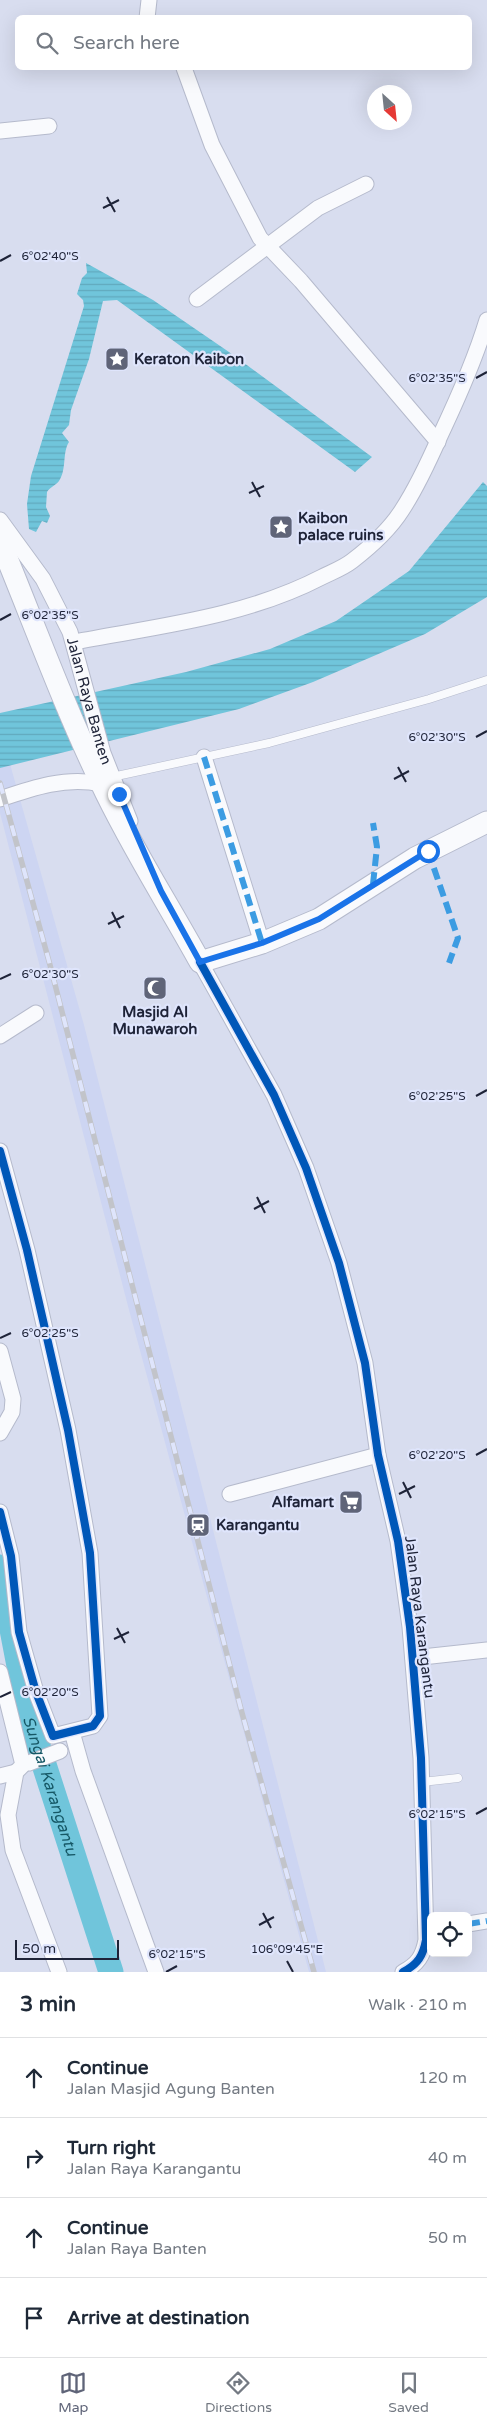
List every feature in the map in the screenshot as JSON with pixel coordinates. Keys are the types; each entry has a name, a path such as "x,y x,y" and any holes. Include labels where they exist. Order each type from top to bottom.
{"main road":[{"name":"Jalan Raya Banten","path":"0,541 55,675"},
{"name":"Jalan Raya Karangantu","path":"55,675 96,755 126,834 161,891 200,962"},
{"path":"200,962 262,943 319,919 415,858 487,822"}],"street":[{"path":"147,15 149,0"},
{"path":"185,70 212,146 256,232 438,442"},
{"path":"0,131 48,126"},
{"path":"197,300 318,208 366,184"},
{"path":"74,642 237,610 290,592 350,562 371,545 402,512 438,442 479,348 487,320"},
{"name":"Jalan Raya Banten","path":"0,520 43,579 74,642 84,682 96,755"},
{"path":"204,757 262,943"},
{"path":"0,799 67,780 107,781"},
{"name":"Jalan Raya Karangantu","path":"200,962 274,1095 306,1168 339,1263 365,1363 378,1455 398,1541 413,1658 422,1782 427,1912"},
{"path":"0,1036 36,1014"},
{"path":"0,1151 27,1250 68,1430 90,1553 100,1716 93,1726 52,1736 36,1692 16,1618 11,1556 0,1512"},
{"path":"0,1351 14,1399 12,1412 0,1433"},
{"path":"230,1494 378,1455"},
{"path":"413,1658 487,1650"},
{"path":"0,1672 23,1766 16,1772 0,1776"},
{"path":"72,1732 83,1771 156,1972"},
{"path":"29,1763 60,1751"},
{"path":"16,1772 8,1815 13,1850 59,1972"},
{"path":"472,1923 487,1921"},
{"name":"Jalan Raya Karangantu","path":"403,1972 414,1966 423,1955 427,1934"}],"lane":[{"path":"107,781 270,743 487,680"},
{"path":"422,1782 458,1778"}],"shaded area":[{"path":"10,764 84,1025 326,1972 309,1972 129,1310 0,813 0,768"}],"water":[{"path":"86,263 153,300 229,352 372,457 355,472 117,300 103,301 89,359 71,410 69,425 62,433 69,442 63,471 59,481 47,492 46,507 50,516 47,523 42,521 36,532 29,529 27,504 31,476 84,306 83,300 77,294 82,278 87,273"},
{"path":"483,482 487,486 487,597 425,634 313,682 239,709 0,768 0,713 186,672 270,649 336,621 409,571"}],"waterway":[{"name":"Sungai Karangantu","path":"0,1567 29,1718 111,1972"}],"railway":[{"path":"0,783 50,965 242,1713 314,1972"}],"marked path":[{"path":"204,757 262,943"},
{"path":"373,823 377,847 373,884"},
{"path":"428,851 458,938 449,963"},
{"path":"472,1923 487,1921"}],"cycle path":[{"path":"200,962 274,1095 306,1168 339,1263 365,1363 378,1455 398,1541 410,1627 421,1758 426,1940 419,1959 403,1972"},
{"path":"0,1151 27,1250 68,1430 90,1553 100,1716 93,1726 53,1736 36,1692 19,1632 11,1556 0,1512"}],"place":[{"name":"Keraton Kaibon","path":"117,359"},
{"name":"Kaibon palace ruins","path":"281,527"},
{"name":"Masjid Al Munawaroh","path":"155,988"},
{"name":"Alfamart","path":"351,1502"},
{"name":"Karangantu","path":"198,1525"}],"route":[{"path":"119,794 161,891 200,962 262,943 319,919 338,909 373,884 428,851"}]}
